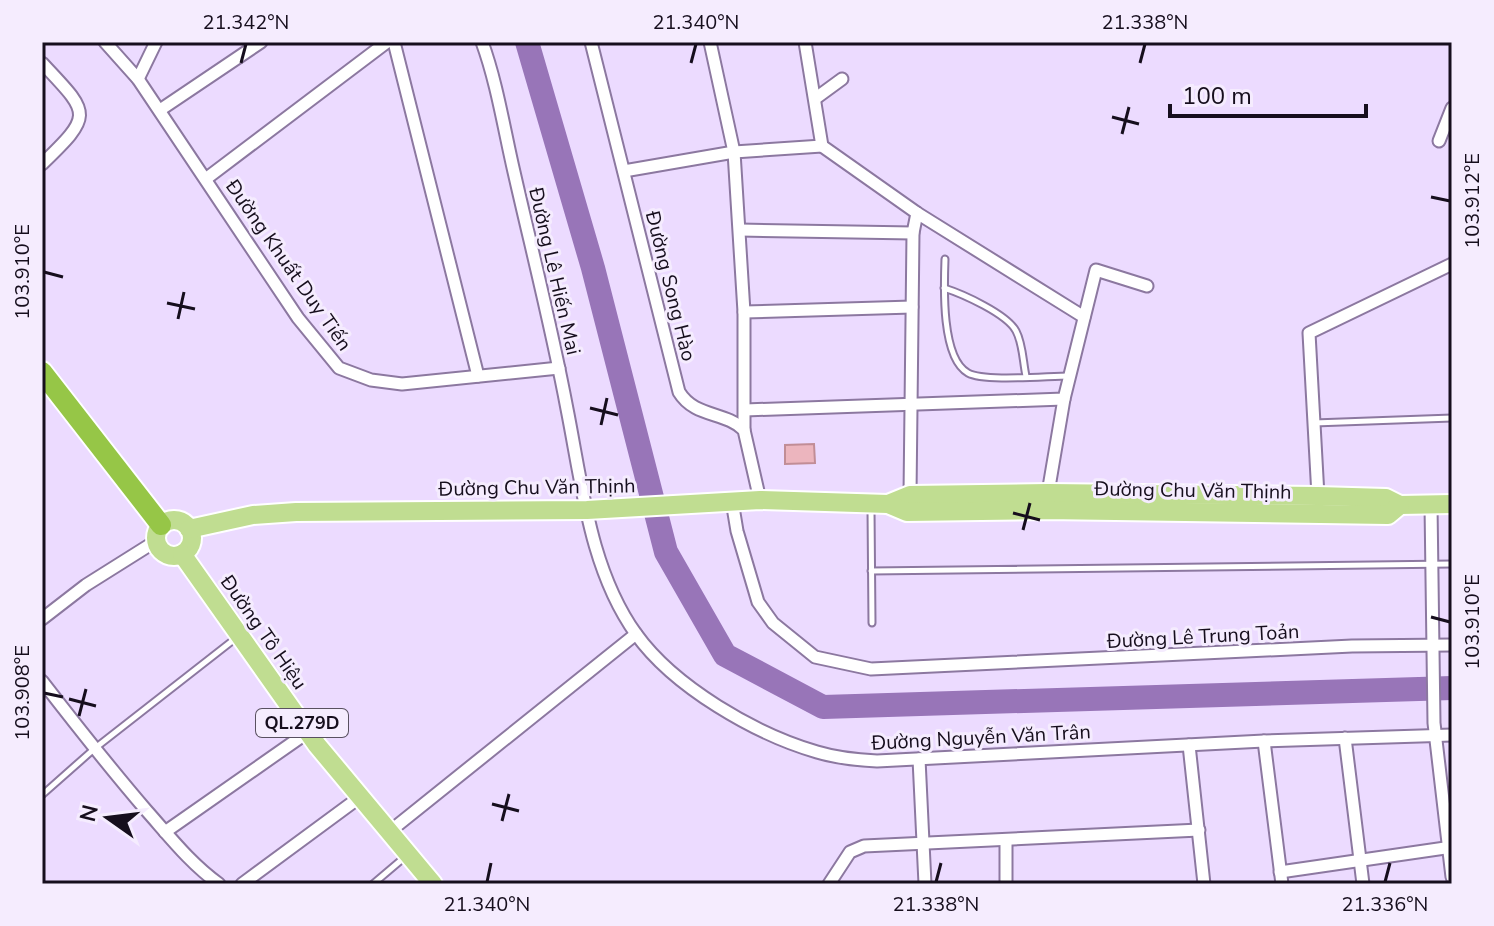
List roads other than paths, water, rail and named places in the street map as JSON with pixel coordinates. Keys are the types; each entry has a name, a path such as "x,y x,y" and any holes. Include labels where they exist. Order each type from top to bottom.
{"highway":[{"path":"42,372 159,533"}],"main road":[{"name":"Đường Chu Văn Thịnh","path":"879,504 910,495 1048,493 1318,496 1386,498 1400,505 1452,504"},
{"name":"Đường Chu Văn Thịnh","path":"189,529 253,515 296,512 594,510 760,500 879,504 907,512 1046,510 1388,515 1400,505"},
{"path":"176,520 189,529 191,543 182,554 166,554 159,533 176,520"},
{"name":"Đường Tô Hiệu","path":"182,554 308,732 433,884"}],"street":[{"name":"Đường Khuất Duy Tiến","path":"105,42 138,79 298,318 339,368 371,380 402,384 559,368"},
{"path":"138,79 156,42"},
{"path":"160,110 261,42"},
{"path":"207,178 387,42"},
{"path":"394,42 478,376"},
{"name":"Đường Lê Hiến Mai","path":"482,42 594,510"},
{"name":"Đường Song Hào","path":"591,42 679,392 693,407 727,418 744,430"},
{"path":"710,42 734,152 744,312 744,430 760,500"},
{"path":"805,42 822,146"},
{"path":"42,63 76,99 80,112 74,134 42,164"},
{"path":"816,98 842,79"},
{"path":"1439,141 1452,108"},
{"path":"624,171 734,152 822,146 917,213 1084,317"},
{"path":"910,495 913,233 917,213"},
{"path":"740,230 913,233"},
{"path":"1318,496 1309,333 1452,264"},
{"path":"1048,493 1064,399 1096,270 1147,286"},
{"path":"744,312 912,307"},
{"path":"745,410 1064,399"},
{"name":"Đường Lê Trung Toản","path":"732,501 737,531 758,602 773,623 815,657 871,669 1452,645"},
{"path":"1431,505 1434,729 1452,877"},
{"name":"Đường Nguyễn Văn Trân","path":"594,510 610,585 636,634 662,663 733,715 796,745 845,759 877,761 1345,738 1434,729 1452,735"},
{"path":"42,619 159,533"},
{"path":"389,832 636,634"},
{"path":"42,681 94,749 165,832 197,868 219,884"},
{"path":"165,832 308,732"},
{"path":"1345,738 1363,884"},
{"path":"1264,741 1281,878 1450,847"},
{"path":"1189,745 1204,884"},
{"path":"919,759 925,884"},
{"path":"242,884 360,797"},
{"path":"829,884 850,852 864,846 1199,830"},
{"path":"1006,840 1006,884"}],"lane":[{"path":"945,259 947,321 954,359 964,370 976,376 1070,376"},
{"path":"944,288 963,294 1006,321 1016,331 1026,376"},
{"path":"1314,423 1452,418"},
{"path":"872,623 871,571 879,504"},
{"path":"871,571 1452,564"},
{"path":"42,795 94,749 240,635"},
{"path":"373,884 408,855"}],"waterway":[{"path":"527,42 593,268 666,552 725,655 823,707 1452,688"}]}
